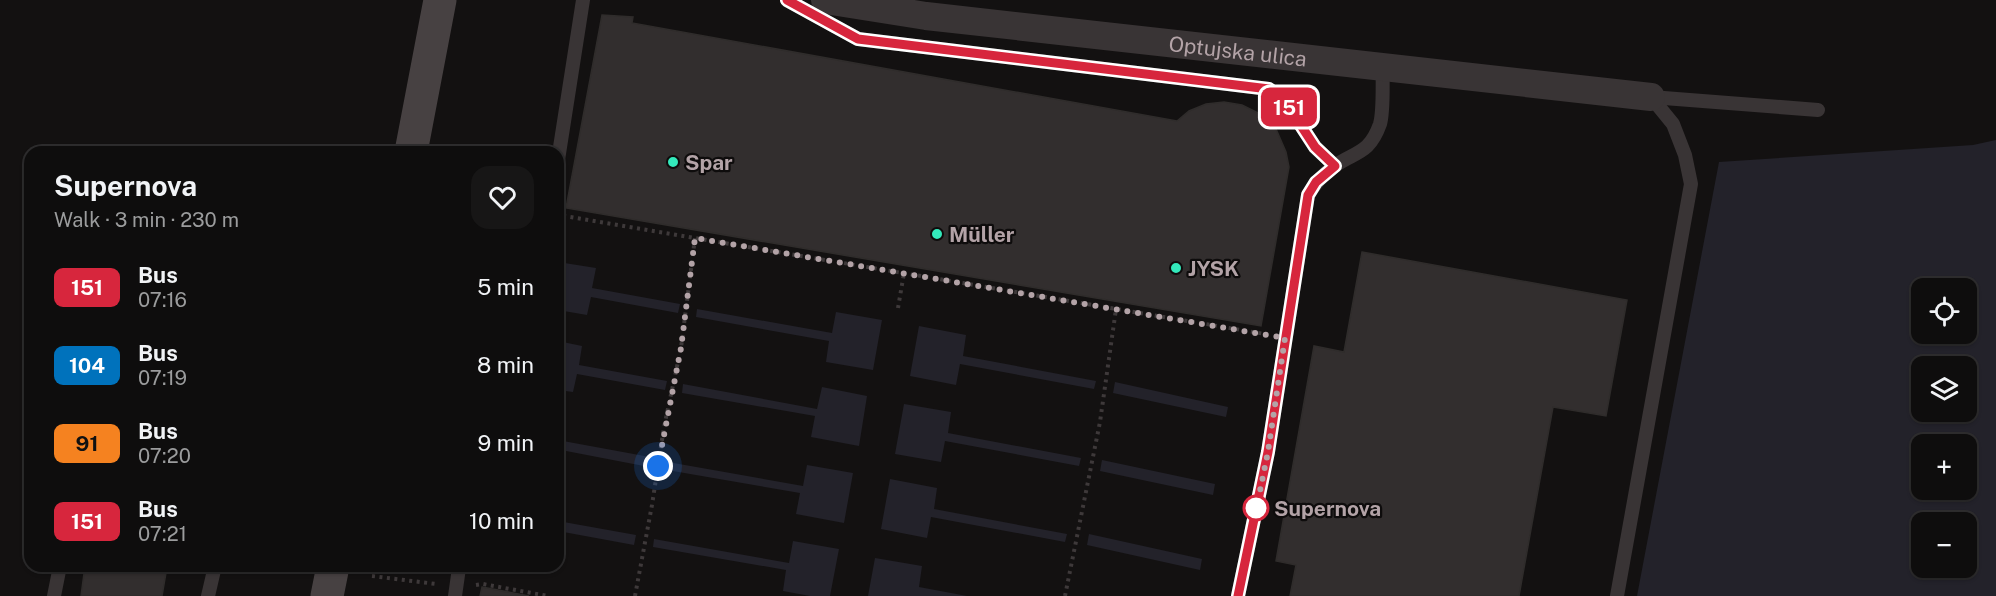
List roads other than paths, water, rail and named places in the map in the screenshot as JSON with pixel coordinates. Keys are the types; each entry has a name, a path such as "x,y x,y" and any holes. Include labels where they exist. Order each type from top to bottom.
{"main road":[{"path":"412,146 440,0"},
{"path":"327,596 332,572"}],"street":[{"name":"Optujska ulica","path":"825,0 926,16 1651,97"}],"lane":[{"path":"560,146 583,0"},
{"path":"787,0 858,39 1269,89 1285,101 1315,147 1335,166"},
{"path":"1238,596 1268,452 1308,195 1316,182 1335,166 1351,159 1370,145 1380,123 1383,68"},
{"path":"1651,97 1818,110"},
{"path":"1617,596 1691,184 1685,155 1673,124 1651,97"},
{"path":"54,596 59,572"},
{"path":"208,596 213,572"},
{"path":"455,596 458,572"}],"place":[{"name":"Spar","path":"673,162"},
{"name":"Müller","path":"937,234"},
{"name":"JYSK","path":"1176,268"},
{"name":"Supernova","path":"1256,508"}]}
